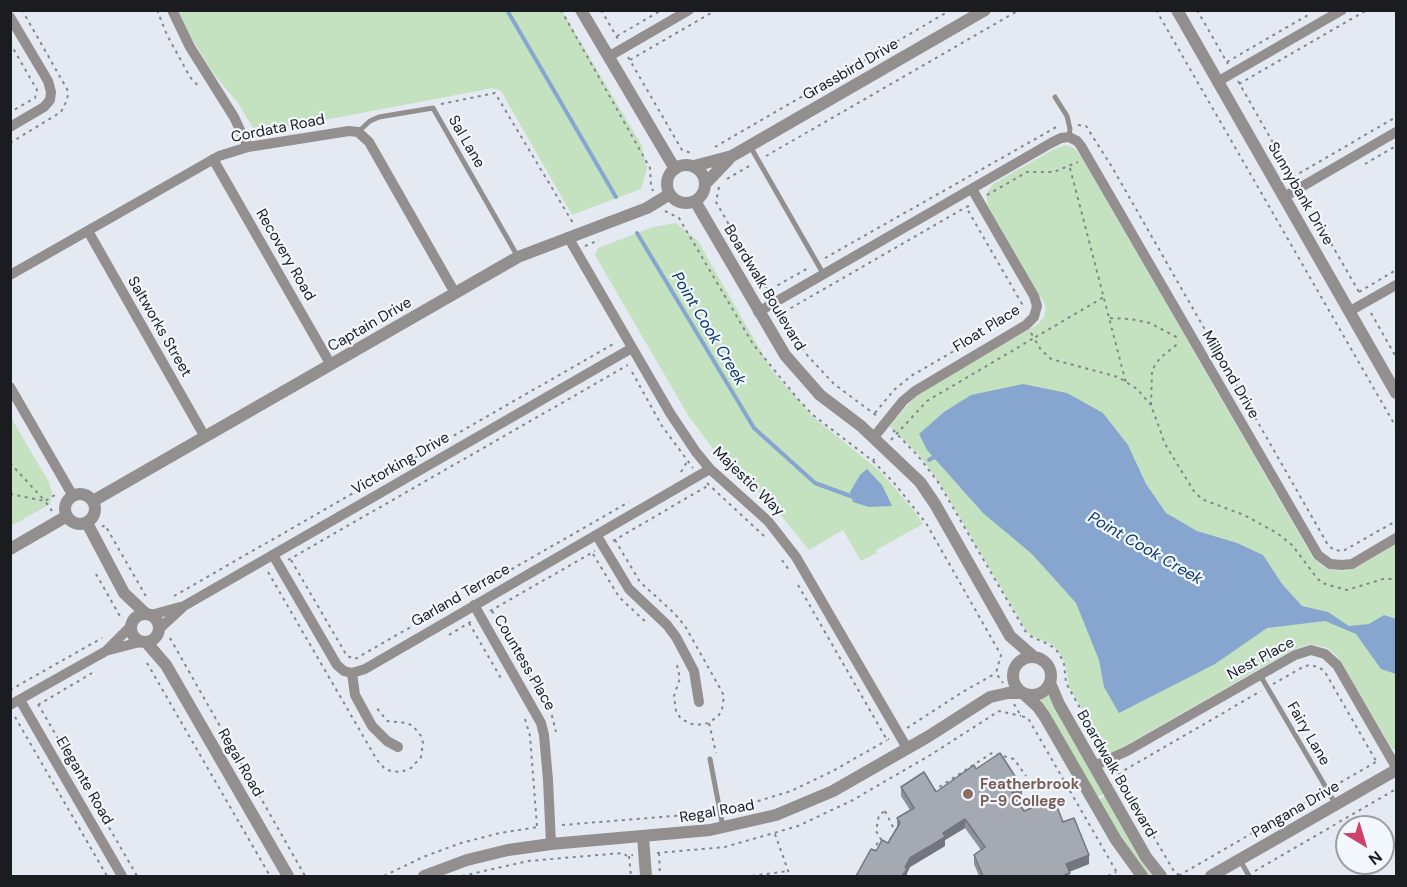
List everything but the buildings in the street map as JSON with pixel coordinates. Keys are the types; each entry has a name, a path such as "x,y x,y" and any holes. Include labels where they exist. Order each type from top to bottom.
{"street":[{"path":"172,10 190,47 234,117 248,147"},
{"path":"581,10 675,169"},
{"path":"608,57 689,10"},
{"name":"Grassbird Drive","path":"694,166 732,156 985,10"},
{"name":"Sunnybank Drive","path":"1177,10 1396,393"},
{"path":"1217,81 1342,10"},
{"path":"10,17 48,81 51,92 50,100 44,107 10,127"},
{"name":"Cordata Road","path":"10,275 213,159 248,147 349,131 358,132"},
{"path":"358,132 369,142 455,293"},
{"path":"1284,197 1396,132"},
{"path":"758,312 1057,140 1069,137"},
{"name":"Millpond Drive","path":"1069,137 1079,143 1088,157 1321,559 1336,565 1352,564 1396,538"},
{"name":"Grassbird Drive","path":"706,183 732,156"},
{"name":"Recovery Road","path":"213,159 330,365"},
{"path":"681,166 694,166 702,173 706,183 703,194 695,201 681,203 670,194 668,177 675,169 681,166"},
{"name":"Float Place","path":"874,437 915,391 1026,325 1034,317 1037,306 1034,296 972,189"},
{"name":"Captain Drive","path":"93,501 518,257 647,208 670,194"},
{"name":"Boardwalk Boulevard","path":"695,201 785,355 820,395 874,437 920,482 936,504 1010,636 1034,657"},
{"name":"Saltworks Street","path":"88,231 205,437"},
{"name":"Majestic Way","path":"573,235 576,250 683,433 710,469 768,521 793,552 907,748"},
{"path":"1350,311 1396,285"},
{"name":"Victorking Drive","path":"148,614 184,606 632,348"},
{"path":"10,387 71,492"},
{"name":"Garland Terrace","path":"352,674 365,669 710,469"},
{"path":"71,492 85,494 93,501 95,514 90,527"},
{"path":"62,519 71,492"},
{"path":"10,549 62,519 90,527 124,592 129,627 133,636 143,642"},
{"path":"597,536 629,589 667,625 676,637 694,671 699,702"},
{"path":"273,555 337,665 352,674 355,695 372,726 387,741 398,747"},
{"path":"15,703 106,651 143,642 162,634 157,620 124,592"},
{"name":"Countess Place","path":"474,605 541,723 544,735 551,844"},
{"name":"Victorking Drive","path":"162,634 184,606"},
{"path":"106,651 137,615 148,614"},
{"name":"Regal Road","path":"162,634 166,665"},
{"name":"Boardwalk Boulevard","path":"1010,636 1014,671"},
{"name":"Regal Road","path":"143,642 166,665 288,876"},
{"name":"Nest Place","path":"1096,769 1302,652 1318,651 1329,656 1341,670 1396,768"},
{"path":"1006,688 1023,693 1036,695 1042,693 1050,682 1048,666 1034,657 1022,660 1014,671 1014,684 1023,693 1038,707 1045,717 1116,840 1142,876"},
{"name":"Regal Road","path":"424,876 488,854 551,844 723,828 776,815 833,791 990,698 1006,688 1014,671"},
{"name":"Boardwalk Boulevard","path":"1050,682 1059,704 1146,857 1161,876"},
{"name":"Elegante Road","path":"15,703 27,711 122,876"},
{"name":"Pangana Drive","path":"1211,876 1396,768"},
{"path":"643,837 646,876"}],"lane":[{"path":"1055,97 1069,124 1069,137"},
{"name":"Sal Lane","path":"358,132 370,121 379,117 432,108 518,257"},
{"path":"750,146 824,274"},
{"name":"Fairy Lane","path":"1260,675 1335,805"},
{"path":"710,759 723,828"},
{"path":"1240,860 1249,875"}],"path":[{"path":"157,10 167,35 190,77 200,88"},
{"path":"561,10 650,168 651,185 658,202 666,212 679,218 753,344 813,415 873,460 926,523 1001,655 996,673 1021,716 1028,718 1119,876"},
{"path":"601,10 682,150 699,156 704,153 710,163"},
{"path":"616,37 662,10"},
{"path":"630,60 716,10"},
{"path":"714,148 951,10"},
{"path":"1019,10 720,184 716,202 764,286 771,289 785,315 783,319 807,355 834,384 897,433 939,482 1027,634"},
{"path":"1156,10 1396,427"},
{"path":"1227,62 1316,10"},
{"path":"1239,84 1367,10"},
{"path":"10,43 37,90 35,98 10,112"},
{"path":"432,108 441,104 495,93 573,235"},
{"path":"1293,177 1396,117"},
{"path":"771,289 1057,124 1086,126 1331,549 1347,550 1396,521"},
{"path":"1019,313 1022,304 966,207 1027,172 1054,172 1070,167 1101,149"},
{"path":"1070,167 1126,382"},
{"path":"576,250 606,237"},
{"path":"1359,292 1396,270"},
{"path":"873,460 927,401 1104,297"},
{"path":"1110,318 1150,323 1182,340 1160,358 1152,370 1151,405"},
{"path":"1190,336 1203,328"},
{"path":"166,598 176,595 615,343 610,333"},
{"path":"1034,338 1044,353 1051,358 1111,375 1137,389 1151,405 1165,444 1191,488 1204,501 1244,514 1267,526 1287,541 1317,578 1330,587 1347,590 1383,579 1396,579"},
{"path":"268,572 628,365"},
{"path":"679,473 687,462"},
{"path":"10,463 62,519"},
{"path":"449,634 709,485"},
{"path":"10,494 45,501 71,492"},
{"path":"291,559 347,656 355,658 629,502"},
{"path":"90,527 105,525 148,600"},
{"path":"592,553 619,597 652,628"},
{"path":"96,574 122,618 118,625 129,627"},
{"path":"469,623 505,685"},
{"path":"10,690 108,634"},
{"path":"162,634 306,876"},
{"path":"673,658 680,674 674,696 676,711 681,718 692,724 709,723"},
{"path":"147,663 270,876"},
{"path":"1118,774 1308,665 1325,672 1376,761"},
{"path":"10,720 99,669"},
{"path":"38,704 137,876"},
{"path":"523,716 530,735 537,827"},
{"path":"15,717 107,876"},
{"path":"384,876 423,857 461,843 500,833 537,827 720,811 762,801 791,791 833,771 887,740"},
{"path":"930,794 992,753 1016,760 1026,776"},
{"path":"1123,784 1175,873 1180,876 1389,754"},
{"path":"1249,875 1396,789"},
{"path":"870,857 880,838 876,828 879,815 885,811 894,827 894,835 886,844 880,838"},
{"path":"775,834 790,876"},
{"path":"659,853 660,876"},
{"path":"629,856 631,876"},
{"path":"752,876 773,875 788,871"},
{"path":"1108,876 1116,872"}],"green space":[{"path":"178,11 562,11 641,144 647,168 641,189 572,215 501,91 493,88 261,132 253,128 238,103 213,73"},
{"path":"1066,145 1074,148 1081,156 1313,558 1327,569 1345,571 1357,567 1396,544 1396,749 1391,747 1337,656 1328,648 1310,644 1292,650 1109,755 1069,687 1065,663 1059,652 1051,644 1027,632 939,482 919,455 890,426 913,399 928,388 1037,325 1044,317 1046,310 1044,303 988,206 986,194 993,184 1054,149"},
{"path":"676,223 698,241 771,369 813,417 881,472 923,524 861,561 843,530 809,550 775,508 721,459 689,417 595,255 598,248 653,227"},
{"path":"10,416 49,482 52,493 50,504 11,526"},
{"path":"1048,695 1104,794 1097,797 1039,700"},
{"path":"1105,796 1154,876 1147,876 1130,855 1099,800"}],"water":[{"path":"1023,384 1067,393 1103,413 1128,445 1146,484 1166,513 1197,531 1237,543 1263,555 1282,584 1302,606 1328,612 1349,626 1369,624 1384,615 1396,619 1396,674 1381,669 1356,634 1325,621 1267,628 1215,664 1119,713 1104,687 1099,660 1076,603 1032,554 983,513 927,450 919,434 944,412 971,395"},
{"path":"867,469 882,485 892,506 869,507 853,502 850,492 860,475"}],"waterway":[{"name":"Point Cook Creek","path":"507,10 616,197"},
{"name":"Point Cook Creek","path":"637,233 754,428 815,483 856,498"},
{"name":"Point Cook Creek","path":"929,460 934,457 938,458"}],"place":[{"name":"Featherbrook P-9 College","path":"968,794"}]}
